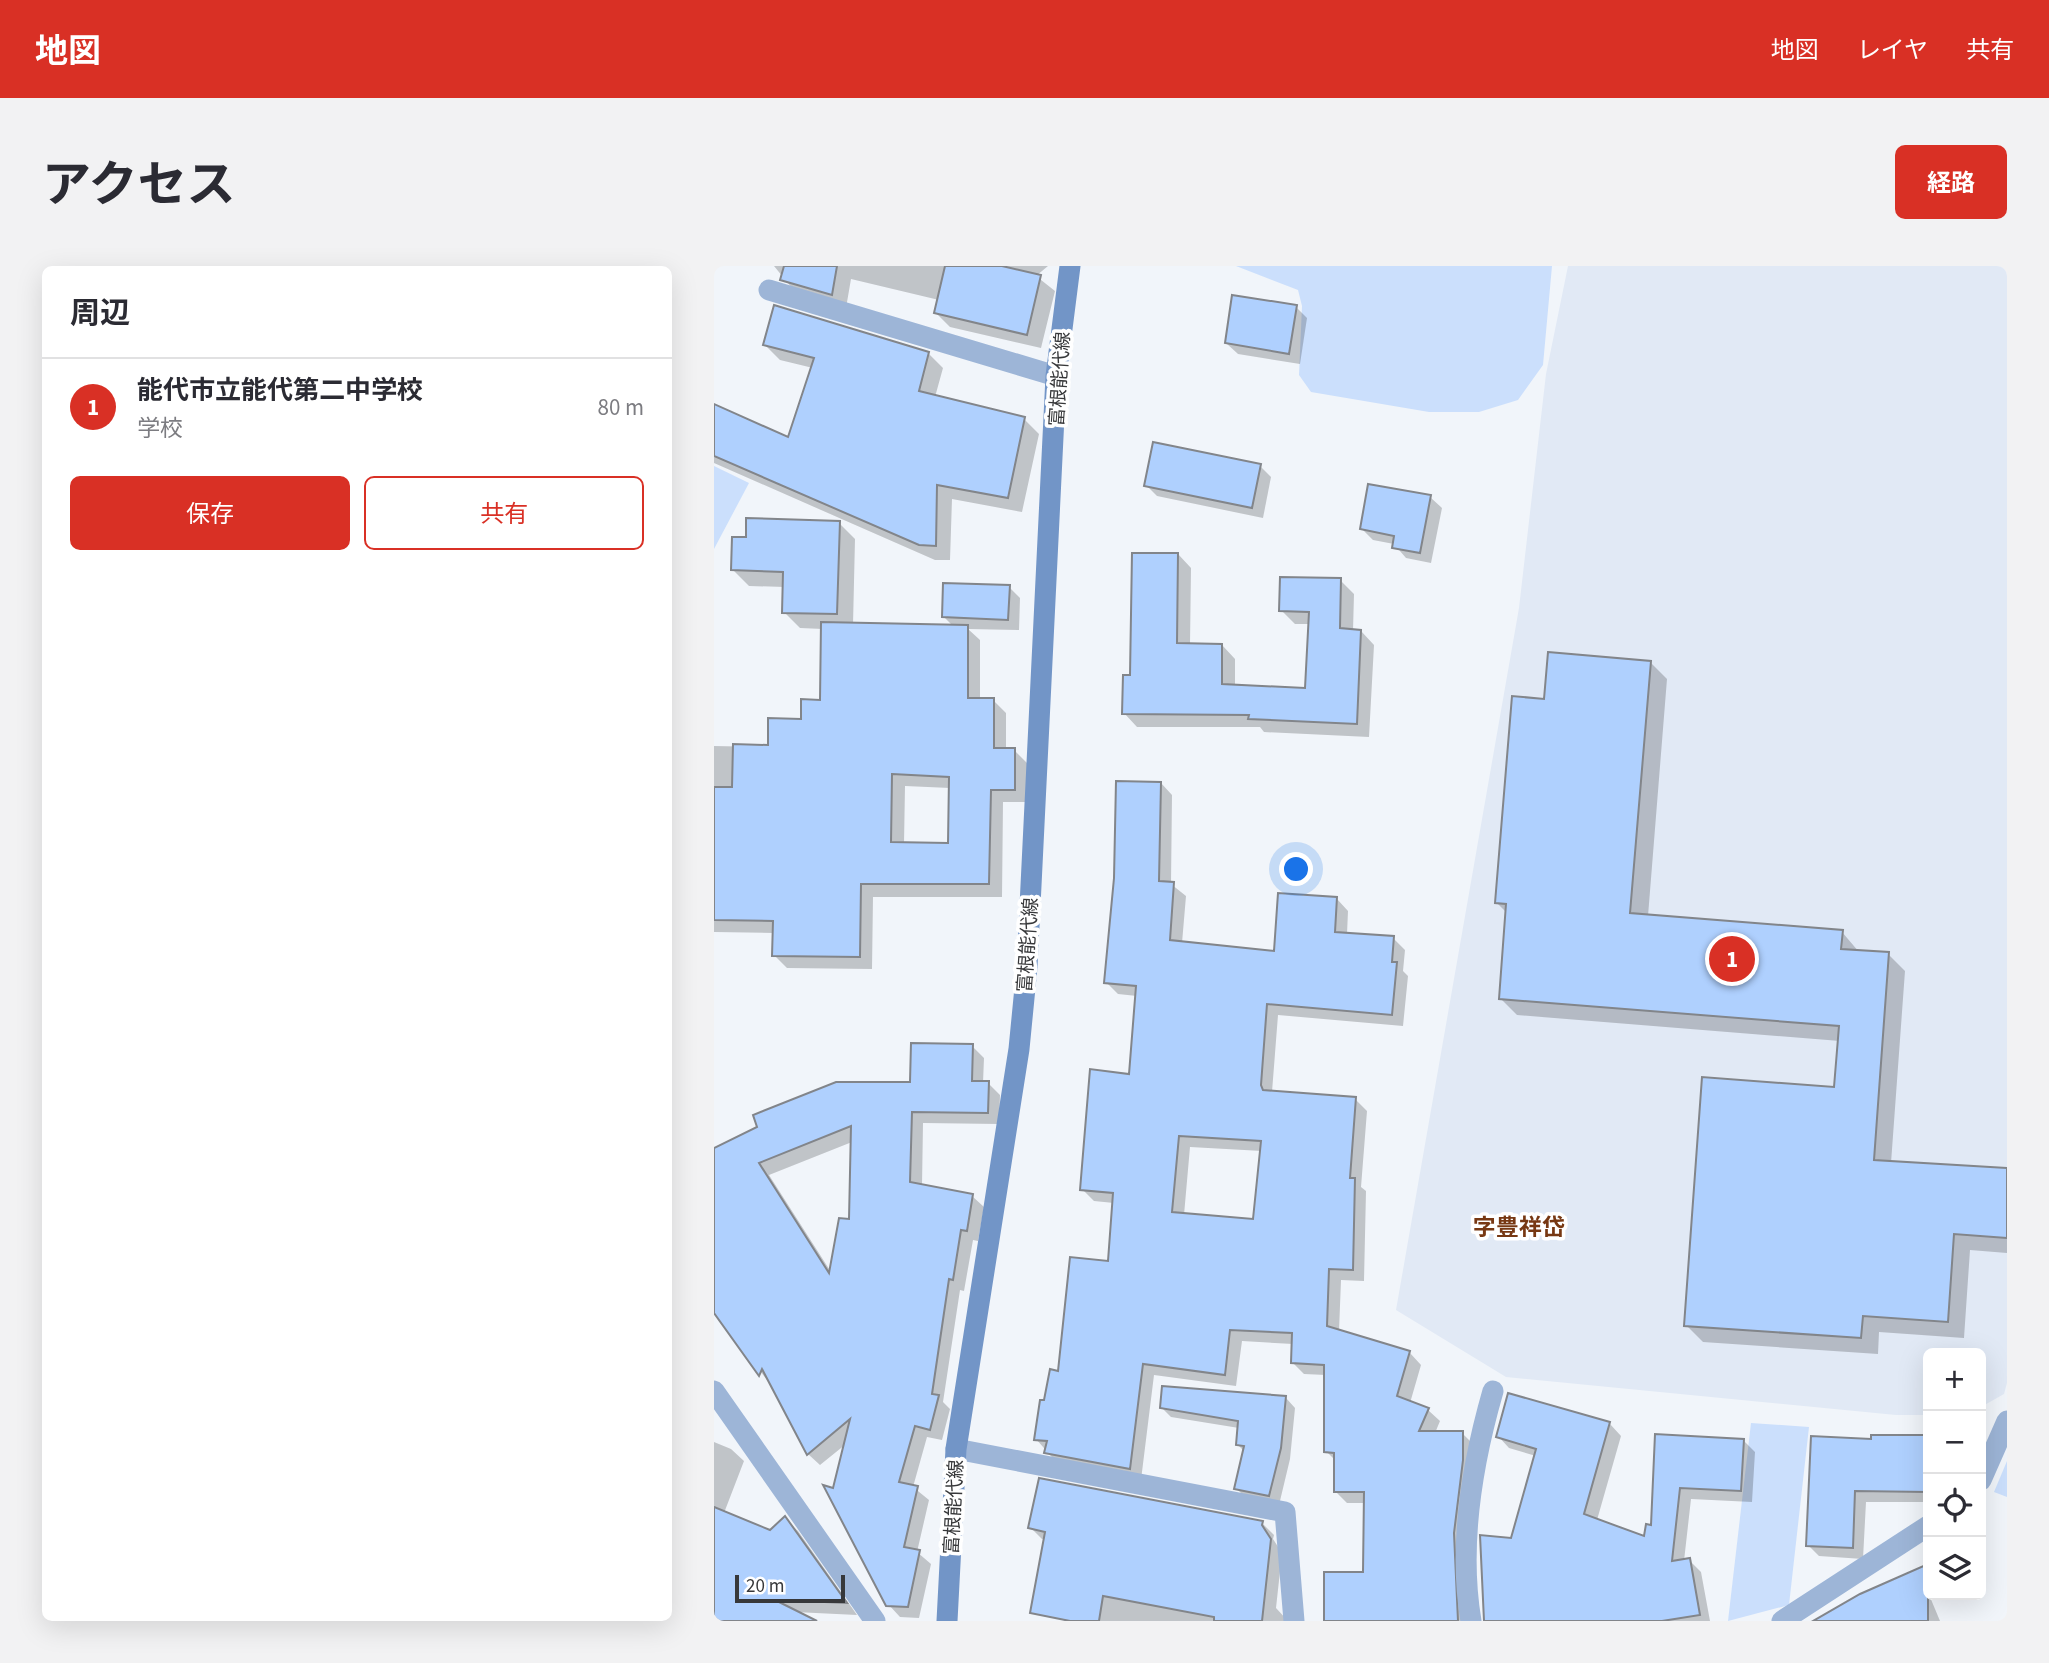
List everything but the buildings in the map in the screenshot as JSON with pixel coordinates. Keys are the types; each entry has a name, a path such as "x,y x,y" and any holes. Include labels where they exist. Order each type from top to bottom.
{"main road":[{"name":"富根能代線","path":"947,1621 956,1449 1018,1049 1027,967 1056,376 1070,266"}],"street":[{"path":"769,290 1056,376"},
{"path":"714,1391 875,1621"},
{"path":"1471,1621 1468,1603 1468,1509 1478,1442 1493,1391"},
{"path":"1984,1474 2007,1421"},
{"path":"956,1449 1285,1512 1294,1621"},
{"path":"1782,1621 1923,1529"}],"shaded area":[{"path":"1236,266 1552,266 1543,365 1518,400 1479,412 1429,412 1311,392 1299,375 1302,306 1298,290"},
{"path":"1568,266 2007,266 2007,1383 2004,1394 1986,1404 1986,1348 1923,1348 1923,1415 1896,1415 1506,1377 1396,1310 1519,608 1546,374"},
{"path":"714,466 749,483 714,549"},
{"path":"1751,1423 1809,1427 1789,1605 1728,1621"},
{"path":"2007,1461 2007,1497 1994,1492"}],"place":[{"name":"能代市立能代第二中学校","path":"1732,959"}],"district":[{"name":"字豊祥岱","path":"1519,1227"}]}
